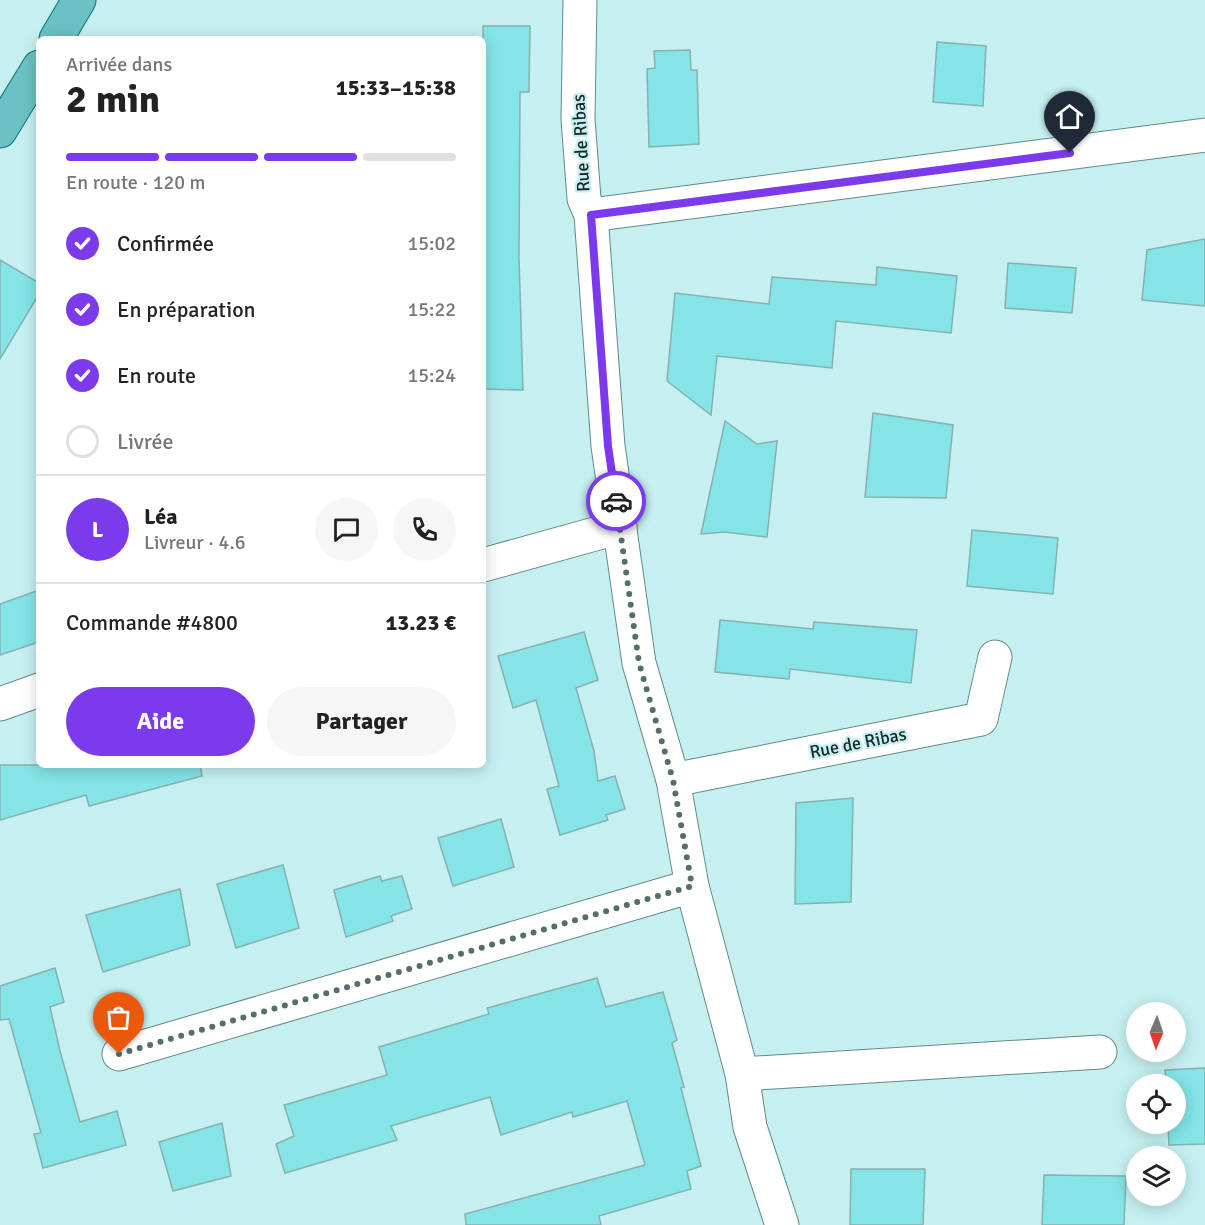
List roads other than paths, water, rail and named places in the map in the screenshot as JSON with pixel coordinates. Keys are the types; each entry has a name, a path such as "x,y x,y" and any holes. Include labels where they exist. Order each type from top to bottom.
{"main road":[{"path":"58,36 79,0"},
{"path":"0,131 36,72"}],"street":[{"name":"Rue de Ribas","path":"580,0 578,119 584,199 591,215 608,446 639,663 673,780 692,886 742,1074 750,1127 782,1225"},
{"path":"591,215 1205,135"},
{"path":"486,564 620,527"},
{"name":"Rue de Ribas","path":"673,780 981,719 995,657"},
{"path":"0,704 36,691"},
{"path":"119,1054 692,886"},
{"path":"742,1074 1100,1052"}]}
